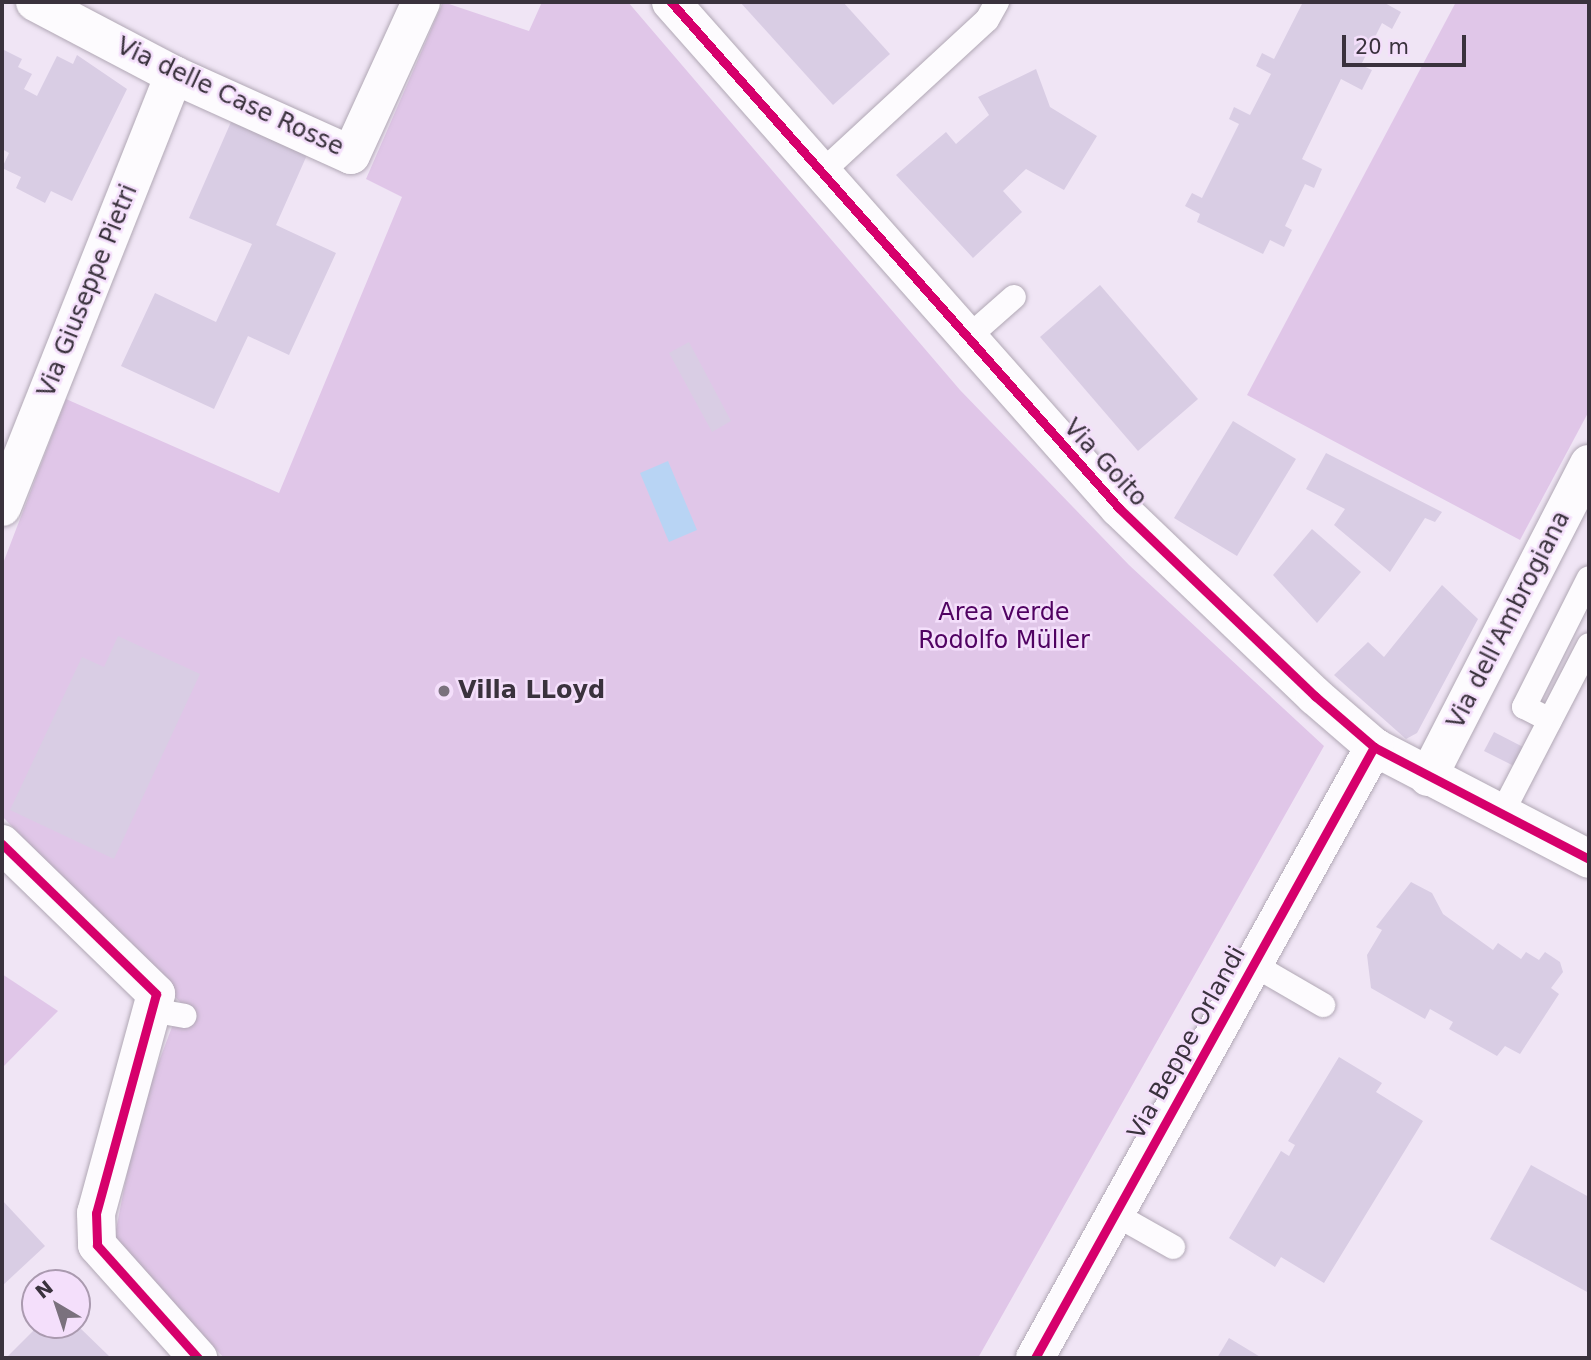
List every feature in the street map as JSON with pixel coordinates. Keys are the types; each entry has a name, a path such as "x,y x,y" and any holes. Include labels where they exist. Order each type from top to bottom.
{"street":[{"name":"Via delle Case Rosse","path":"35,2 173,75 351,155 421,2"},
{"name":"Via Goito","path":"672,2 965,340 1119,508 1374,747 1589,859"},
{"name":"Via Giuseppe Pietri","path":"2,507 173,75"},
{"name":"Via dell'Ambrogiana","path":"1428,777 1589,464"},
{"name":"Via Beppe Orlandi","path":"1035,1358 1113,1213 1374,747"},
{"path":"2,844 156,994 167,1013 96,1213 97,1245 198,1358"}],"lane":[{"path":"822,172 987,20 997,2"},
{"path":"965,340 1014,297"},
{"path":"1550,720 1524,707 1589,578"},
{"path":"1502,813 1589,645"},
{"path":"1254,965 1323,1005"},
{"path":"1113,1213 1173,1247"}],"green space":[{"name":"Villa LLoyd","path":"443,2 529,31 542,2 628,2 960,390 1129,565 1324,746 978,1358 224,1358 114,1240 138,1117 181,1003 2,816 2,566 66,399 279,493 402,197 366,179"},
{"path":"1456,2 1589,2 1589,411 1520,540 1247,395"},
{"path":"2,974 58,1011 2,1068"}],"water":[{"path":"668,461 697,530 669,542 640,473"}],"building":[{"path":"740,2 843,2 890,54 833,105"},
{"path":"1303,2 1383,2 1401,12 1392,29 1382,23 1361,65 1372,70 1362,90 1341,79 1302,159 1322,169 1314,188 1305,184 1285,226 1292,230 1284,247 1270,240 1263,254 1197,222 1200,214 1185,206 1192,193 1202,198 1239,124 1229,119 1234,107 1250,115 1271,74 1256,66 1262,53 1274,59"},
{"path":"2,49 22,59 18,67 32,74 24,89 37,96 57,56 73,64 77,55 127,89 72,201 51,191 45,203 16,188 21,177 2,168 9,153 2,149"},
{"path":"1036,69 1050,107 1097,136 1064,190 1026,169 1003,191 1022,212 973,258 896,175 946,132 956,144 989,115 978,97"},
{"path":"231,122 307,155 276,225 336,253 289,355 248,336 214,409 121,366 155,293 216,322 252,244 189,218"},
{"path":"1100,285 1198,399 1138,451 1040,337"},
{"path":"689,342 731,421 712,432 669,353"},
{"path":"1233,421 1296,459 1237,556 1174,518"},
{"path":"1326,453 1442,512 1435,522 1425,518 1390,572 1334,525 1345,509 1306,489"},
{"path":"1312,529 1361,572 1317,623 1273,575"},
{"path":"1442,585 1478,619 1417,733 1406,739 1334,675 1368,642 1384,657"},
{"path":"118,636 200,674 114,859 10,810 82,657 104,667"},
{"path":"1494,732 1527,749 1518,768 1484,751"},
{"path":"1411,882 1432,893 1443,914 1493,950 1498,943 1521,959 1526,952 1539,960 1545,952 1560,962 1563,972 1551,988 1559,994 1520,1054 1505,1046 1497,1056 1449,1029 1453,1022 1430,1009 1425,1019 1371,988 1367,955 1382,930 1376,927"},
{"path":"1339,1057 1382,1083 1376,1092 1423,1121 1324,1283 1281,1257 1275,1267 1229,1238 1281,1151 1289,1156 1295,1145 1288,1141"},
{"path":"1531,1165 1589,1197 1589,1293 1490,1239"},
{"path":"2,1200 45,1246 2,1286"},
{"path":"1229,1338 1262,1358 1217,1358"},
{"path":"25,1339 91,1339 111,1358 6,1358"}],"cycle path":[{"path":"671,2 1119,508 1315,696 1374,747 1589,859"},
{"path":"1035,1358 1374,747"},
{"path":"2,844 156,994 96,1213 97,1245 198,1358"}],"place":[{"name":"Villa LLoyd","path":"444,691"}],"park label":[{"name":"Area verde Rodolfo Müller","path":"1004,627"}]}
